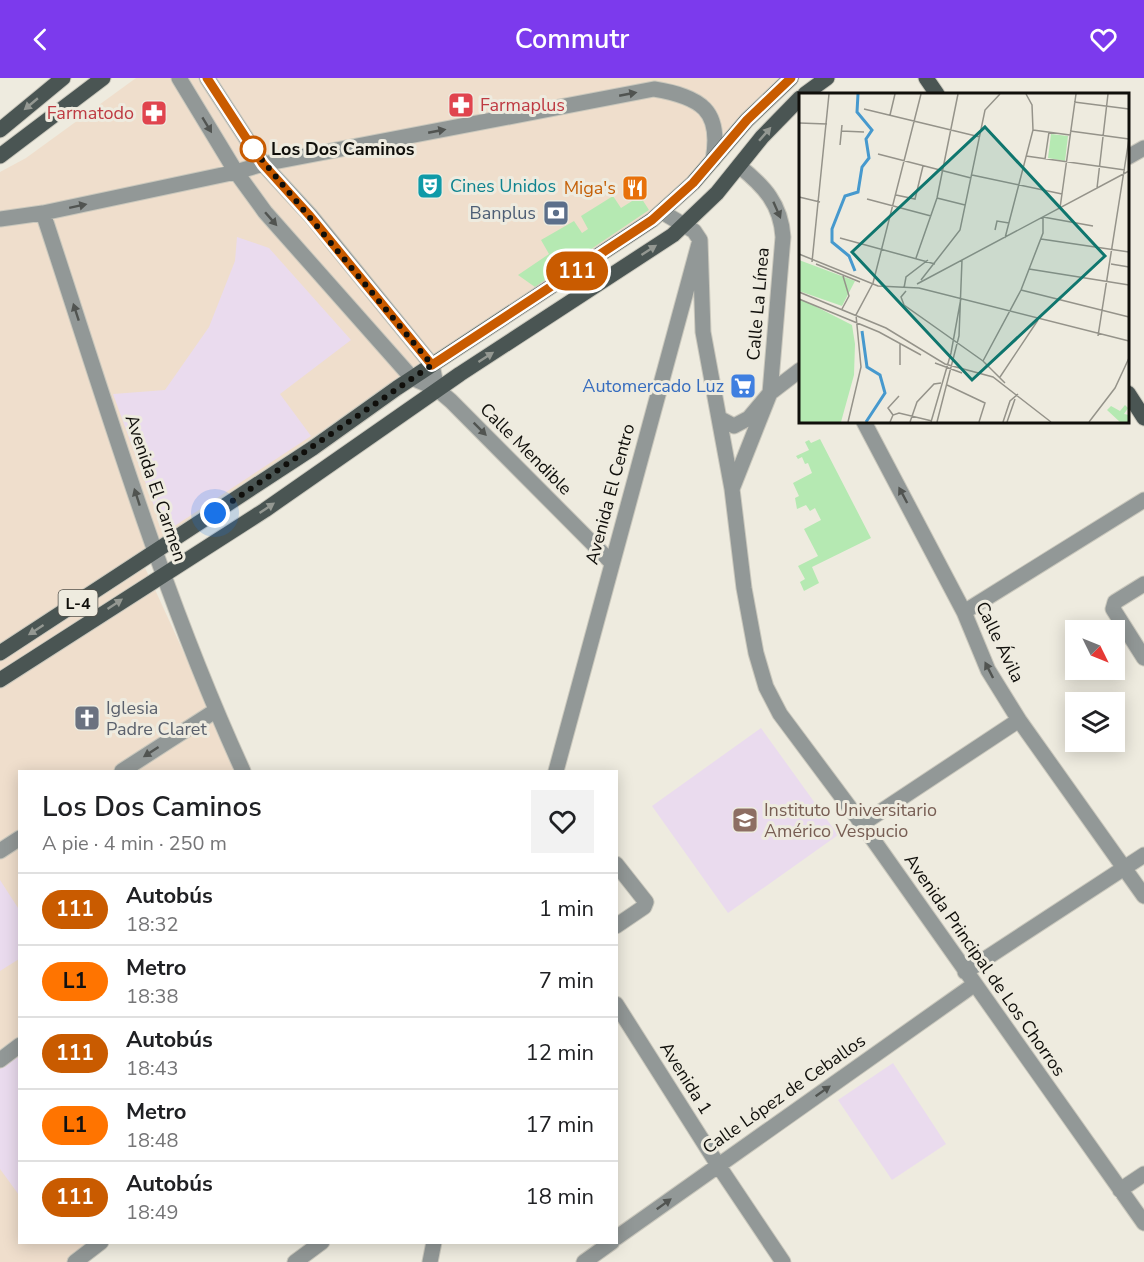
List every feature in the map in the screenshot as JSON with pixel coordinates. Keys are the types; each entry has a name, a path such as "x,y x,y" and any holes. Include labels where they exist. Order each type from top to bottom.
{"main road":[{"path":"0,130 63,78"},
{"path":"0,156 103,78"},
{"name":"L-4","path":"0,653 156,552 662,212 713,160 747,120 791,78"},
{"path":"806,93 827,78"},
{"path":"926,78 936,93"},
{"name":"L-4","path":"0,680 265,510 437,389 685,225 740,166 781,116 799,100"},
{"path":"1129,395 1144,418"}],"street":[{"path":"179,78 236,172 265,213 412,378 437,389"},
{"path":"207,78 263,164 310,216 432,365 437,389"},
{"path":"0,219 44,213 236,172 263,164 654,89 689,98 709,114 716,127 713,160"},
{"path":"1129,156 1144,148"},
{"name":"Calle La Línea","path":"732,489 770,393 783,237 782,220 770,196 740,166"},
{"path":"662,212 694,231 700,240"},
{"name":"Avenida El Carmen","path":"44,213 156,552 215,711 243,770"},
{"name":"Avenida Principal de Los Chorros","path":"700,240 703,332 732,489 744,588 756,653 766,687 780,714 862,824 1144,1223"},
{"name":"Avenida El Centro","path":"556,770 700,240"},
{"path":"685,298 694,293 702,296"},
{"path":"678,326 684,319 691,317 697,320 703,332"},
{"path":"719,417 734,426 741,423 770,393 799,371"},
{"name":"Calle Mendible","path":"437,389 612,563"},
{"name":"Calle Ávila","path":"865,423 964,612 988,670 1019,720 1144,896"},
{"path":"964,612 1144,500"},
{"path":"1144,584 1116,602 1113,609 1144,658"},
{"path":"125,770 215,711"},
{"path":"862,824 1019,720"},
{"path":"0,851 18,839"},
{"name":"Calle López de Ceballos","path":"618,1237 970,978 1144,855"},
{"path":"618,867 646,902 644,907 618,925"},
{"name":"Avenida 1","path":"618,1007 783,1262"},
{"path":"0,1060 18,1046"},
{"path":"1120,1190 1144,1174"},
{"path":"75,1262 98,1244"},
{"path":"296,1262 319,1244"},
{"path":"431,1261 434,1244"},
{"path":"584,1262 609,1244"}],"shaded area":[{"path":"136,78 782,78 656,212 387,385 141,559 238,770 18,770 18,1244 92,1244 69,1262 0,1262 0,172 26,158"},
{"path":"237,237 269,248 351,340 280,394 311,436 164,533 113,394 165,390 209,327 235,261"},
{"name":"Instituto Universitario Américo Vespucio","path":"761,728 838,835 728,913 652,806"},
{"path":"0,880 18,908 18,960 0,971"},
{"path":"18,1055 18,1194 0,1169 0,1069"},
{"path":"893,1063 946,1144 892,1180 838,1100"}],"green space":[{"path":"613,196 621,208 640,196 649,210 535,287 518,275 549,254 541,240 574,221 582,233 588,229 581,216"},
{"path":"820,439 871,538 812,567 819,583 804,591 800,582 805,579 798,566 818,556 804,529 821,520 815,508 810,511 806,505 797,509 795,498 799,496 793,483 812,473 808,463 805,464 802,457 798,459 796,456 809,450 805,442 809,440 811,443"}],"bus line":[{"name":"111","path":"207,78 220,102 263,164 310,216 432,365 652,220 693,183 747,120 791,78"}],"place":[{"name":"Farmaplus","path":"461,105"},
{"name":"Farmatodo","path":"154,113"},
{"name":"Los Dos Caminos","path":"253,149"},
{"name":"Cines Unidos","path":"430,186"},
{"name":"Miga's","path":"635,188"},
{"name":"Banplus","path":"556,213"},
{"name":"Automercado Luz","path":"743,386"},
{"name":"Iglesia Padre Claret","path":"87,718"},
{"name":"Instituto Universitario Américo Vespucio","path":"745,820"}],"route":[{"path":"215,513 432,365 310,216 263,164 253,149"}]}
